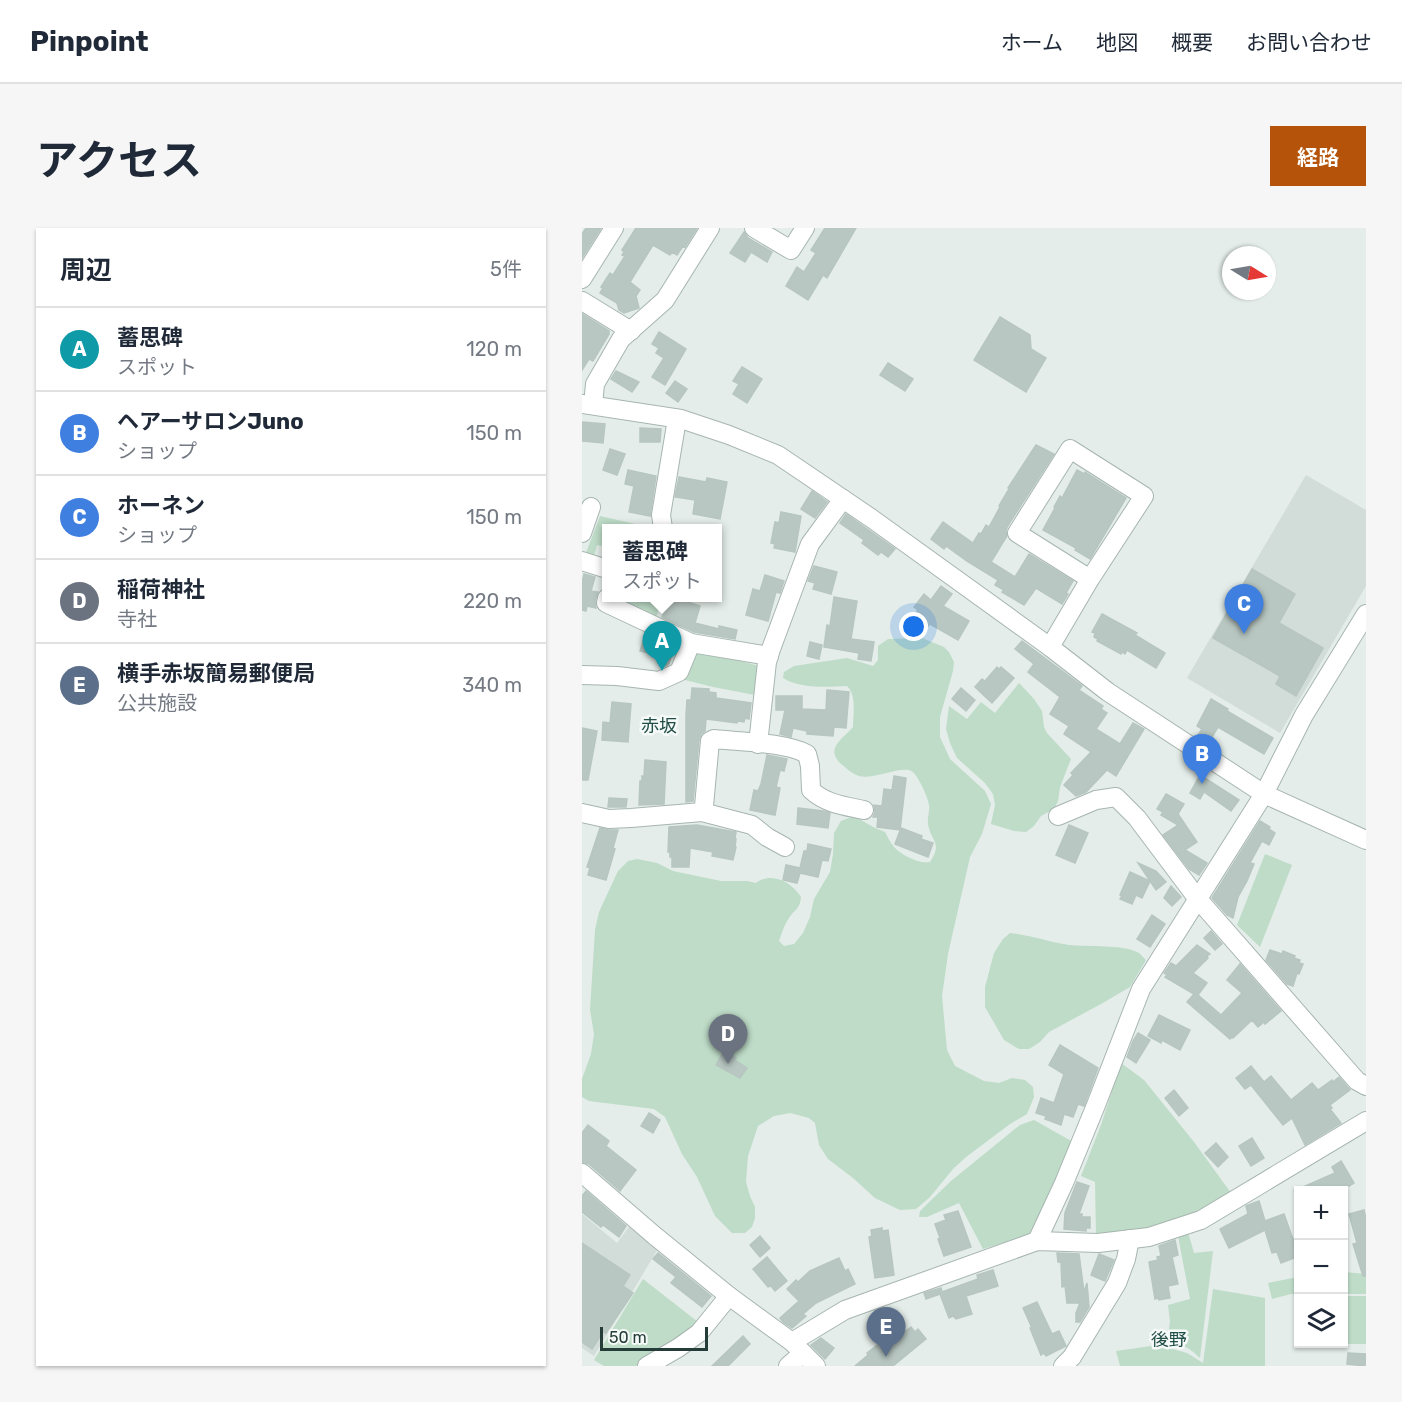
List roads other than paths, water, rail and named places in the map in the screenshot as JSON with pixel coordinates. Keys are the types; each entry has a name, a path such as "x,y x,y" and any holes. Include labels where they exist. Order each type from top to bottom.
{"street":[{"path":"582,279 614,228"},
{"path":"710,228 665,300 621,339 595,384 587,405 677,419 729,435 778,455 871,518 1050,647 1108,692 1264,794 1366,840"},
{"path":"754,228 791,250 805,228"},
{"path":"582,301 630,331"},
{"path":"662,524 661,515 677,419"},
{"path":"1050,647 1090,579 1144,496 1070,450 1017,533 1090,579"},
{"path":"758,744 769,656 810,544 843,499"},
{"path":"582,533 591,507"},
{"path":"582,561 602,568"},
{"path":"606,602 691,643 769,656"},
{"path":"1037,1241 1064,1183 1141,989 1264,794 1304,715 1366,614"},
{"path":"582,675 617,675 659,681 679,672 691,643"},
{"path":"702,812 710,741 714,739 778,746 807,754 811,790 830,803 864,810"},
{"path":"1058,816 1096,800 1116,797 1137,818 1197,898 1357,1081 1366,1086"},
{"path":"582,813 609,819 702,812 752,825 766,837 785,847"},
{"path":"788,1366 797,1347 846,1310 1037,1241 1098,1243 1149,1237 1200,1220 1366,1121"},
{"path":"582,1173 729,1296 797,1347 816,1366"},
{"path":"1063,1366 1072,1357 1117,1283 1126,1259 1130,1239"},
{"path":"647,1366 699,1333 729,1296"}],"place":[{"name":"ホーネン","path":"1244,634"},
{"name":"蓄思碑","path":"662,671"},
{"name":"ヘアーサロンJuno","path":"1202,784"},
{"name":"稲荷神社","path":"728,1064"},
{"name":"横手赤坂簡易郵便局","path":"886,1357"}],"district":[{"name":"赤坂","path":"659,726"},
{"name":"後野","path":"1169,1340"}]}
